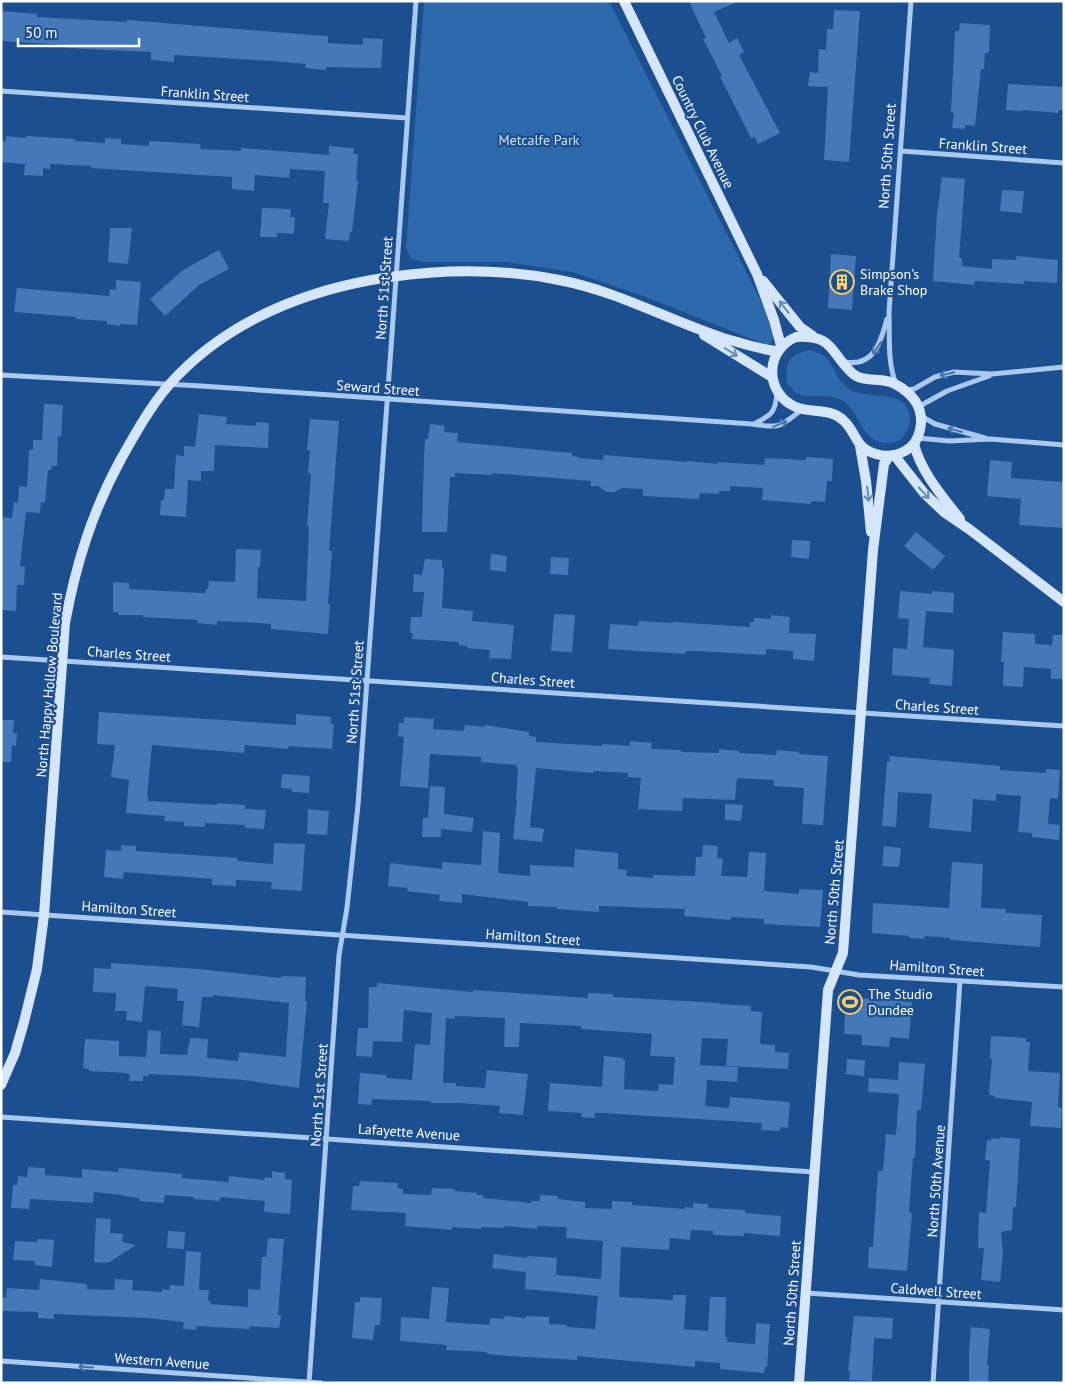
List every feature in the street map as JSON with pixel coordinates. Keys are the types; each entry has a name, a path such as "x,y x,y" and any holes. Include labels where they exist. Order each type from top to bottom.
{"street":[{"name":"North 51st Street","path":"309,1382 340,955 348,908 358,806 416,1"},
{"name":"Country Club Avenue","path":"624,1 757,274 774,320 779,349"},
{"name":"North 50th Street","path":"900,387 891,371 889,312 911,1"},
{"name":"Franklin Street","path":"1,91 407,118"},
{"name":"Franklin Street","path":"901,151 1064,163"},
{"name":"North Happy Hollow Boulevard","path":"1,1085 15,1053 37,969 44,915 65,623 80,555 108,482 129,444 155,403 169,386 209,348 235,330 268,312 327,289 362,281 418,273 483,272 558,279 603,291 690,327 751,347 779,349"},
{"name":"Country Club Avenue","path":"757,274 800,327 814,337 825,341 853,374 864,379 889,381 900,387"},
{"name":"North 50th Street","path":"844,362 859,362 872,355 881,342 889,312"},
{"name":"North Happy Hollow Boulevard","path":"690,327 772,377"},
{"path":"814,337 796,337 787,340 779,349 772,377 782,398 790,404 803,409 834,414 843,419 860,446 870,453 891,456 908,449 915,441 922,423 920,411"},
{"path":"900,387 914,388 934,378 954,372 992,374 1064,367"},
{"path":"920,411 948,391 992,374"},
{"name":"Seward Street","path":"1,375 752,424 771,427 780,426 803,409"},
{"path":"900,387 912,398 920,411 935,424 990,439"},
{"path":"752,424 772,413 776,403 777,388"},
{"path":"915,441 990,439 1064,445"},
{"path":"915,441 917,458 942,497 969,529"},
{"name":"North 50th Street","path":"860,446 866,481 873,550"},
{"name":"North 50th Street","path":"799,1383 828,990 843,953 873,550 884,464 891,456"},
{"path":"891,456 944,512 1064,602"},
{"name":"Charles Street","path":"1,657 1064,726"},
{"name":"Hamilton Street","path":"1,912 801,966 859,975 1064,987"},
{"name":"North 50th Avenue","path":"933,1383 960,981"},
{"name":"Lafayette Avenue","path":"1,1117 815,1172"},
{"name":"Caldwell Street","path":"806,1293 1064,1310"},
{"name":"Western Avenue","path":"1,1361 321,1383"}],"green space":[{"name":"Metcalfe Park","path":"424,1 609,1 769,317 774,335 771,344 764,344 646,297 572,272 506,262 424,262 411,259 406,248"},
{"path":"810,350 821,354 827,359 841,381 849,389 864,394 888,397 902,402 906,406 910,421 905,435 893,443 877,441 867,434 854,413 840,399 826,396 800,395 794,391 787,384 789,361 797,354"}],"building":[{"path":"689,1 739,1 714,12 729,43 737,38 744,52 739,55 780,133 758,144 755,137 751,138 720,77 722,76 703,39 706,38"},
{"path":"834,10 860,11 849,162 824,160 828,87 808,86 810,72 818,73 819,49 826,50 827,29 833,29"},
{"path":"1,11 37,14 37,17 126,22 127,20 328,36 328,43 363,45 363,38 383,39 381,68 326,67 326,70 305,68 306,64 174,55 174,62 151,60 151,52 66,48 66,45 1,41"},
{"path":"960,23 990,25 989,53 985,53 984,69 981,69 975,126 965,125 965,129 952,128 954,113 951,112 955,31 959,31"},
{"path":"1008,84 1064,87 1064,110 1059,110 1058,113 1006,110"},
{"path":"6,136 75,139 75,141 105,143 105,138 121,139 121,144 149,146 149,141 201,144 200,149 241,151 241,148 329,155 329,146 354,148 353,154 358,154 356,181 358,181 352,232 350,232 349,241 325,239 329,203 323,203 325,171 290,169 289,178 255,175 254,191 232,189 232,177 91,168 91,166 50,164 50,169 43,168 43,176 24,175 25,164 1,162 1,141 6,141"},
{"path":"942,177 965,179 959,258 962,258 962,266 992,269 992,259 1016,260 1016,256 1058,260 1057,283 1024,281 1024,284 975,281 974,285 933,281 937,214"},
{"path":"1002,190 1024,191 1022,213 1000,211"},
{"path":"262,208 291,209 290,217 295,217 294,234 277,233 277,237 260,237"},
{"path":"110,228 132,228 128,264 108,262"},
{"path":"219,250 229,269 199,285 165,316 150,299 183,270"},
{"name":"Simpson's Brake Shop","path":"831,254 856,256 852,310 828,308"},
{"path":"116,280 141,282 137,325 120,324 120,326 107,324 107,321 14,312 17,288 109,296 110,289 116,290"},
{"path":"44,404 63,405 61,437 58,436 57,466 52,466 51,470 48,470 45,503 41,502 40,513 26,512 20,566 25,567 24,585 17,585 16,611 1,610 1,517 12,518 14,502 18,503 19,486 27,487 29,450 33,450 33,440 42,440"},
{"path":"199,414 227,417 226,424 256,426 256,422 269,423 268,448 215,445 214,471 201,471 201,481 188,480 186,517 160,515 161,500 164,500 165,489 174,489 176,455 184,456 184,446 195,447"},
{"path":"310,419 339,421 329,551 332,551 328,634 271,629 271,624 217,621 217,625 197,623 198,620 143,617 143,615 118,615 118,612 113,612 113,582 129,583 129,589 206,593 209,581 235,582 236,549 261,550 260,567 258,567 257,598 306,601 309,526 307,526 311,474 308,473 310,450 307,450"},
{"path":"430,424 445,426 444,432 458,433 457,442 572,453 572,456 579,458 603,460 604,455 718,464 718,462 764,465 765,458 806,460 806,457 833,459 832,481 827,481 825,502 811,501 811,504 762,500 763,488 730,486 730,491 719,491 719,494 700,493 699,499 643,496 643,489 622,488 615,492 607,492 598,486 591,486 591,481 492,473 492,475 455,473 455,477 450,477 447,532 422,532 425,439 428,439"},
{"path":"990,460 1012,462 1011,478 1064,482 1064,528 1019,525 1021,499 987,496"},
{"path":"916,532 945,556 933,570 904,546"},
{"path":"792,540 810,541 809,559 791,557"},
{"path":"491,554 507,556 506,572 490,570"},
{"path":"551,557 569,558 568,575 550,574"},
{"path":"425,559 442,560 442,568 444,568 442,608 473,611 472,621 514,625 511,659 489,658 490,650 467,648 467,646 459,645 459,642 412,639 413,633 410,633 411,617 422,617 424,592 413,592 414,574 422,575"},
{"path":"900,591 932,594 932,591 954,593 953,613 926,611 923,647 954,650 952,686 929,684 930,678 892,675 893,648 907,649 909,619 898,618"},
{"path":"554,614 575,615 572,652 551,651"},
{"path":"771,615 790,617 789,633 816,634 814,661 793,659 793,651 766,649 766,655 697,651 686,651 685,654 608,649 610,624 638,626 639,621 750,627 750,622 754,622 754,618 771,619"},
{"path":"1003,632 1035,634 1035,644 1052,645 1053,635 1064,635 1064,679 1051,679 1051,669 1024,667 1023,687 1003,686 1004,662 1001,662"},
{"path":"99,712 296,725 296,714 331,717 331,724 334,724 332,749 289,746 288,749 245,745 244,753 152,745 148,801 245,805 245,809 266,810 264,829 245,828 245,825 205,823 205,827 184,826 184,822 164,821 165,816 126,813 129,780 111,777 115,745 97,744"},
{"path":"404,717 434,719 433,729 464,731 465,725 485,727 485,725 529,732 529,736 536,737 536,742 630,746 630,741 652,743 651,749 681,750 681,752 719,753 719,749 739,751 739,753 776,755 777,750 828,756 823,825 802,824 804,788 774,786 774,780 737,778 735,800 683,798 682,811 653,810 638,809 641,778 628,777 628,773 594,771 593,773 536,768 530,827 544,829 542,842 513,839 517,800 517,765 481,762 481,757 430,754 428,788 400,786 404,737 398,736 399,723 404,723"},
{"path":"1,720 14,720 13,733 17,733 16,746 12,745 11,762 1,762"},
{"path":"890,756 1000,766 1000,770 1046,773 1046,769 1060,770 1058,799 1050,798 1048,824 1060,825 1059,840 1032,837 1032,833 1018,832 1021,796 996,794 996,801 973,799 971,832 929,828 932,794 898,792 896,827 882,826 887,762 889,762"},
{"path":"282,774 310,776 309,793 292,792 292,789 281,788"},
{"path":"430,786 445,787 444,814 474,818 472,832 441,829 441,837 422,837 423,818 428,818"},
{"path":"725,804 743,805 741,821 725,820"},
{"path":"308,809 329,811 327,835 307,834"},
{"path":"483,831 500,833 498,873 530,876 530,865 574,867 575,849 618,853 618,869 627,870 626,876 653,878 653,875 695,876 696,857 702,857 703,845 718,846 717,858 723,859 721,876 747,877 749,852 766,853 764,891 799,894 799,889 823,890 820,927 764,924 764,919 731,917 731,920 684,916 685,909 599,906 599,912 528,906 528,902 462,894 462,903 439,901 440,895 407,891 408,888 388,886 390,863 442,869 442,862 481,865"},
{"path":"274,843 305,844 302,891 271,889 272,882 236,880 236,886 212,885 212,879 124,872 123,879 104,877 106,850 121,851 121,845 136,846 136,851 238,858 237,861 273,864"},
{"path":"884,846 901,848 899,867 882,866"},
{"path":"952,862 983,864 981,908 1006,909 1006,913 1042,915 1040,947 950,940 950,938 925,936 924,939 909,938 909,936 872,933 873,903 949,908"},
{"path":"111,963 199,969 281,978 282,976 306,977 305,1001 307,1001 299,1088 244,1080 149,1074 148,1076 143,1076 143,1081 129,1081 130,1075 126,1073 89,1071 89,1069 83,1068 85,1039 119,1041 119,1056 146,1057 148,1030 161,1031 160,1054 187,1055 190,1038 208,1039 207,1058 238,1061 239,1052 286,1057 289,1003 213,995 214,997 202,997 199,1027 182,1025 184,1001 177,1001 178,989 145,986 142,1022 126,1020 127,1011 115,1011 116,993 93,992 94,968 111,969"},
{"path":"377,983 473,992 473,990 588,998 588,993 613,994 613,997 751,1006 751,1011 762,1012 760,1044 775,1045 775,1052 789,1053 788,1069 726,1066 728,1039 702,1038 700,1065 738,1067 737,1082 707,1080 705,1106 729,1108 730,1097 790,1102 788,1128 780,1127 780,1131 761,1130 762,1123 603,1113 595,1113 594,1118 581,1117 582,1113 548,1111 550,1083 602,1087 604,1056 624,1058 624,1089 658,1091 659,1084 673,1085 675,1057 650,1056 652,1034 581,1029 581,1026 520,1023 519,1047 504,1047 505,1018 455,1016 455,1019 446,1018 443,1083 456,1083 456,1086 485,1088 487,1070 528,1074 523,1115 499,1113 500,1106 431,1103 431,1101 372,1099 371,1105 358,1104 360,1073 412,1080 415,1044 430,1045 432,1013 404,1010 402,1042 373,1041 372,1057 356,1056 358,1028 368,1028 369,987 377,987"},
{"path":"846,997 912,1002 909,1039 890,1037 889,1047 862,1045 862,1035 844,1034"},
{"path":"991,1036 1026,1038 1026,1042 1030,1042 1028,1071 1060,1073 1058,1107 1062,1108 1061,1128 1030,1126 1032,1102 995,1098 995,1096 989,1095 992,1059 990,1059"},
{"path":"847,1059 865,1060 864,1076 846,1074"},
{"path":"899,1062 925,1064 921,1110 917,1110 915,1158 913,1158 909,1212 912,1213 907,1271 868,1268 869,1247 873,1247 878,1171 883,1171 886,1134 896,1135 899,1094 868,1092 869,1078 898,1080"},
{"path":"1000,1137 1020,1139 1016,1207 1013,1207 1012,1230 1001,1232 1003,1253 1000,1282 981,1280 984,1248 978,1248 979,1212 986,1213 990,1161 985,1160 987,1140 991,1141 991,1138 1000,1139"},
{"path":"28,1167 45,1168 45,1175 82,1178 82,1169 118,1172 119,1168 182,1174 182,1178 228,1182 229,1176 264,1180 265,1177 272,1178 272,1171 285,1173 285,1179 292,1180 290,1214 264,1212 265,1201 220,1197 220,1201 165,1195 164,1203 139,1201 139,1198 94,1192 93,1203 30,1199 29,1209 11,1208 13,1185 17,1185 18,1176 27,1177"},
{"path":"360,1181 398,1183 397,1188 403,1189 403,1194 431,1195 432,1188 455,1189 455,1191 477,1193 477,1195 483,1195 483,1198 531,1203 531,1201 540,1201 540,1195 558,1196 558,1199 585,1202 585,1208 612,1209 612,1201 632,1202 632,1205 685,1209 685,1207 693,1208 693,1203 708,1204 708,1208 745,1210 745,1213 781,1216 780,1236 744,1233 744,1236 713,1235 713,1231 691,1230 690,1240 670,1238 669,1250 621,1247 619,1297 673,1300 673,1295 686,1295 684,1329 708,1331 710,1297 726,1297 725,1337 727,1337 727,1342 755,1344 756,1323 770,1324 767,1367 765,1367 764,1373 720,1369 720,1363 695,1361 695,1367 577,1356 577,1360 509,1356 487,1354 487,1352 446,1350 447,1345 400,1341 401,1317 429,1319 432,1287 449,1288 446,1322 489,1325 490,1318 504,1319 505,1316 526,1318 526,1316 549,1317 549,1324 595,1329 598,1296 525,1289 526,1272 492,1268 494,1254 527,1258 527,1256 557,1258 556,1275 601,1279 603,1241 566,1238 567,1227 537,1226 537,1229 504,1226 504,1228 481,1227 481,1229 452,1227 452,1230 405,1226 406,1213 351,1210 353,1186 359,1186"},
{"path":"96,1218 111,1219 110,1233 123,1234 122,1242 136,1245 108,1263 94,1262"},
{"path":"168,1231 185,1232 184,1249 167,1248"},
{"path":"268,1238 284,1239 278,1315 281,1315 279,1328 250,1326 249,1329 197,1326 196,1330 183,1329 184,1322 147,1318 54,1314 54,1319 38,1318 38,1312 1,1311 1,1297 6,1298 7,1288 39,1290 40,1279 87,1284 87,1289 114,1290 115,1279 133,1280 132,1290 162,1292 162,1289 169,1290 170,1285 184,1286 186,1251 201,1252 199,1290 209,1290 208,1301 211,1301 210,1304 248,1307 248,1289 260,1290 262,1257 266,1257"},
{"path":"37,1239 54,1240 52,1267 35,1265 35,1261 13,1260 15,1241 37,1242"},
{"path":"360,1297 382,1298 380,1325 375,1325 373,1340 352,1338 355,1302 360,1302"},
{"path":"854,1316 893,1318 892,1339 874,1338 872,1381 849,1380 850,1371 848,1371"},
{"path":"971,1327 990,1329 987,1365 989,1365 988,1383 969,1383"}],"place":[{"name":"Simpson's Brake Shop","path":"842,282"},
{"name":"The Studio Dundee","path":"850,1002"}]}
